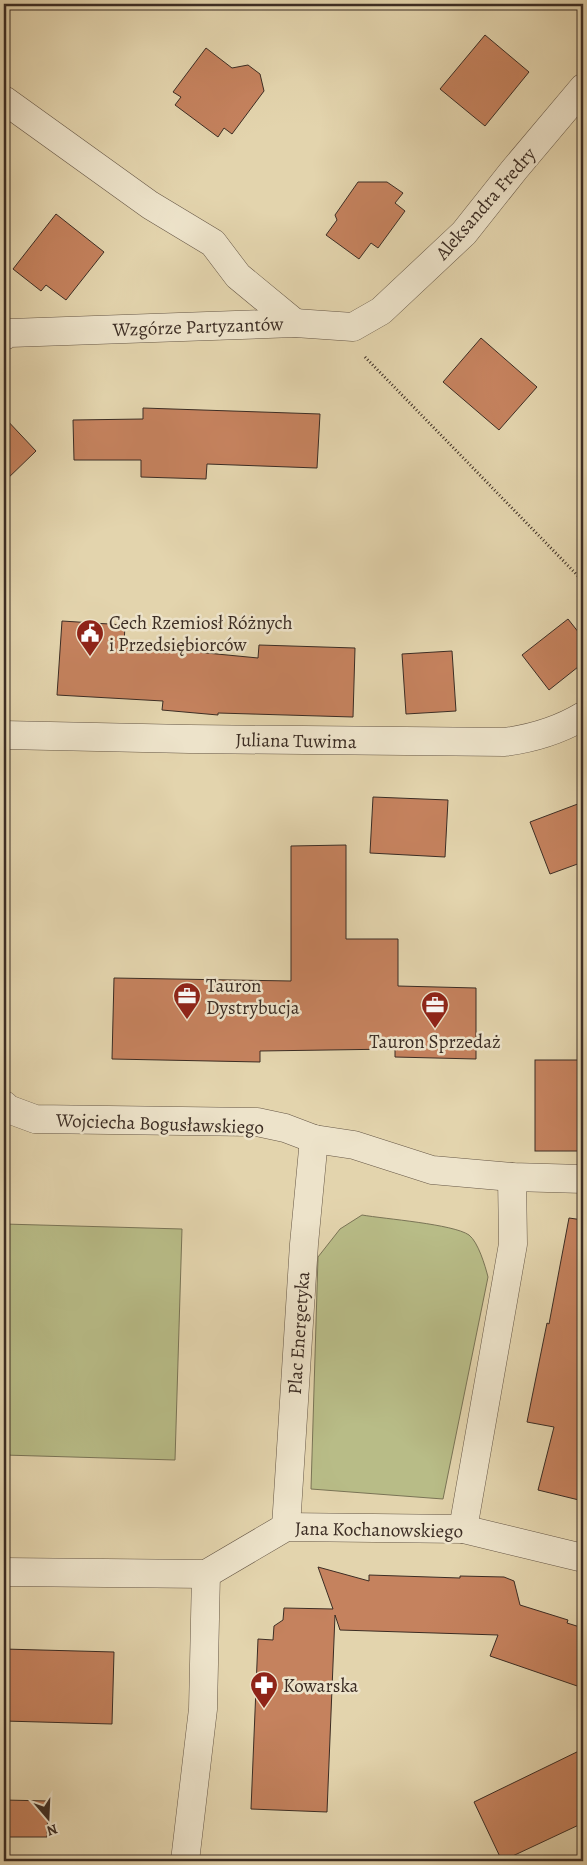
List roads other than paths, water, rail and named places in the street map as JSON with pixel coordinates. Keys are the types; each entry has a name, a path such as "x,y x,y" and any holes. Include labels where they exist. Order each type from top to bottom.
{"street":[{"name":"Aleksandra Fredry","path":"295,323 353,327 381,311 464,233 583,88"},
{"name":"Wzgórze Partyzantów","path":"4,100 150,205 213,243 238,276 295,323"},
{"name":"Wzgórze Partyzantów","path":"4,336 10,333 295,323"},
{"name":"Juliana Tuwima","path":"4,735 180,739 505,742 548,734 568,726 583,716"},
{"name":"Wojciecha Bogusławskiego","path":"4,1105 8,1110 35,1119 256,1122 285,1128 314,1139 354,1145 432,1170 512,1177 583,1179"},
{"name":"Plac Energetyka","path":"286,1527 304,1244 314,1139"},
{"path":"463,1529 513,1244 512,1177"},
{"name":"Jana Kochanowskiego","path":"206,1574 286,1527 463,1529 583,1558"},
{"path":"4,1572 206,1574 203,1709 185,1861"}],"place":[{"name":"Cech Rzemiosł Różnych i Przedsiębiorców","path":"90,657"},
{"name":"Tauron Dystrybucja","path":"187,1020"},
{"name":"Tauron Sprzedaż","path":"435,1029"},
{"name":"Kowarska","path":"264,1709"}]}
